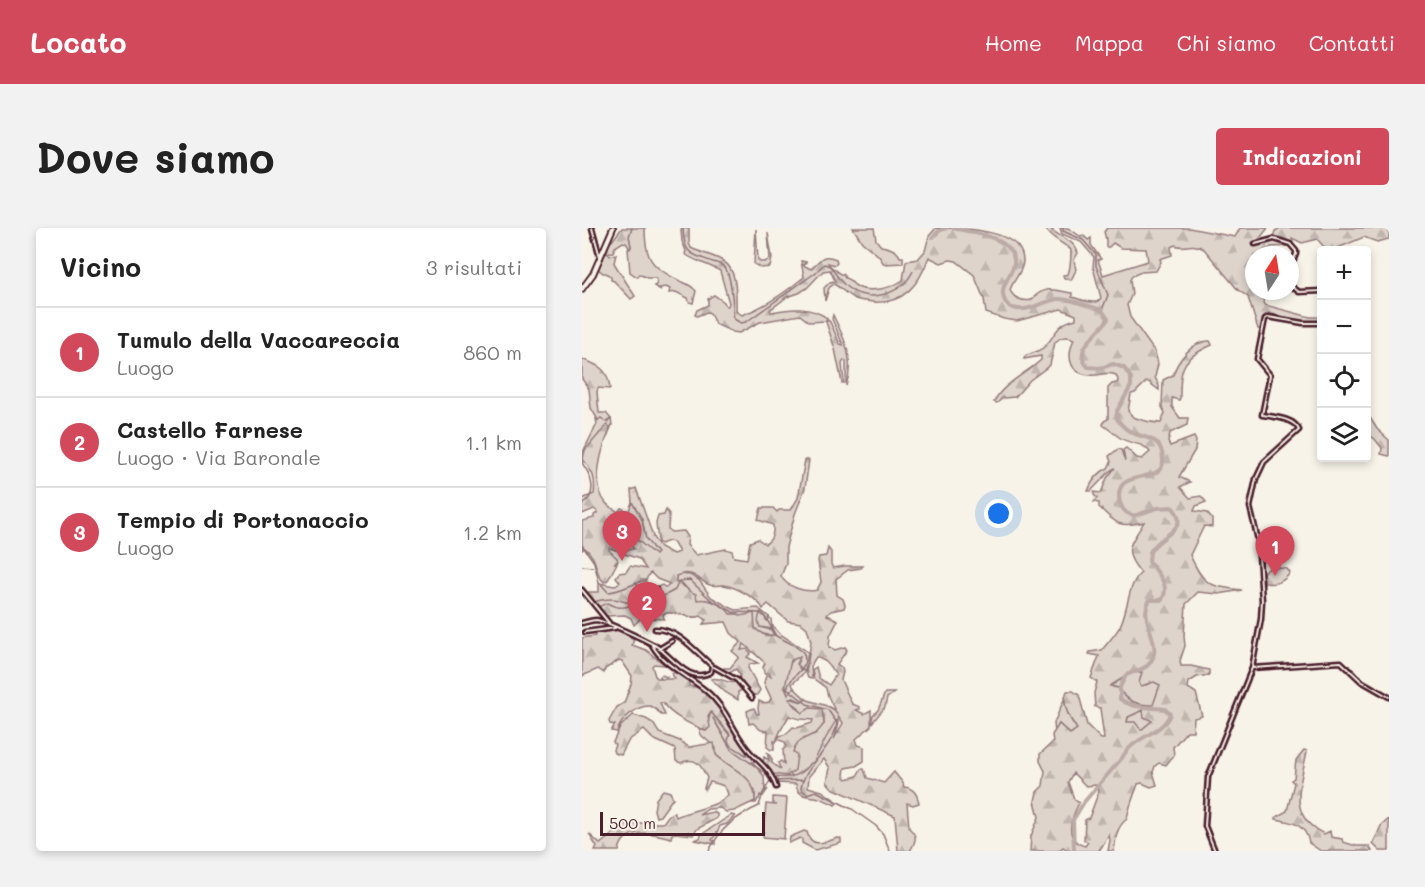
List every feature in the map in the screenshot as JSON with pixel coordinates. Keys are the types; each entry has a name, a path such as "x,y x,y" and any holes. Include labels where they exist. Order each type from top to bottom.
{"street":[{"path":"592,228 600,257"},
{"path":"582,288 593,274 612,228"},
{"path":"1256,244 1274,238 1292,246"},
{"path":"1299,292 1317,291"},
{"path":"1215,851 1205,826 1207,786 1211,767 1252,668 1261,619 1258,540 1250,507 1256,479 1264,462 1299,430 1297,424 1262,414 1270,375 1257,359 1259,343 1265,319 1268,316 1317,322"},
{"path":"582,590 614,627"},
{"path":"582,623 598,621 614,627 659,649 670,660 692,674 702,676 710,673 711,666 675,633 665,629 655,629"},
{"path":"585,632 614,627"},
{"path":"659,649 672,641"},
{"path":"652,645 664,661 704,689 718,702 746,747 770,772 775,785"},
{"path":"1252,668 1341,662 1361,681 1389,697"},
{"path":"714,667 737,680 752,698"}],"green space":[{"path":"622,228 632,228 629,236 630,249 623,242 615,247 613,252 607,253 610,256 616,254 614,263 635,296 631,299 611,280 611,277 597,268 607,244"},
{"path":"632,228 645,228 648,255 662,271 696,291 693,303 676,292 669,293 670,289 666,287 659,288 661,290 654,286 657,280 655,278 647,278 639,274 637,277 630,272 628,249 631,247 629,236"},
{"path":"853,228 874,228 876,240 881,246 892,249 903,257 903,263 884,264 879,256 862,242"},
{"path":"936,228 988,232 1013,242 1020,250 1023,261 1010,290 1019,299 1025,300 1031,300 1045,290 1072,293 1072,297 1090,302 1097,302 1101,298 1093,267 1094,257 1081,242 1062,234 1060,228 1068,228 1088,240 1091,238 1091,245 1101,259 1098,260 1103,275 1148,261 1146,249 1121,248 1113,243 1106,247 1104,232 1107,228 1189,228 1235,237 1240,228 1268,228 1256,243 1273,239 1291,246 1245,246 1245,295 1238,290 1204,249 1195,246 1175,245 1171,247 1172,255 1160,259 1161,262 1156,271 1141,272 1132,276 1130,280 1132,294 1127,305 1130,317 1155,352 1158,364 1155,377 1159,386 1159,390 1147,381 1131,394 1128,411 1133,417 1161,423 1165,413 1162,407 1163,380 1173,375 1182,358 1192,348 1210,341 1212,345 1194,354 1182,371 1180,398 1179,400 1172,398 1172,407 1180,418 1188,418 1187,425 1170,433 1168,442 1170,446 1194,437 1196,441 1195,450 1179,477 1190,482 1180,487 1190,498 1201,496 1206,502 1196,506 1194,511 1207,513 1212,519 1212,527 1204,526 1190,555 1199,573 1209,583 1242,590 1219,594 1198,592 1186,604 1185,646 1180,661 1181,666 1209,670 1209,675 1197,677 1189,682 1188,688 1196,693 1202,716 1194,718 1193,731 1187,731 1173,747 1174,755 1166,765 1159,763 1155,766 1153,772 1157,785 1151,787 1142,783 1138,784 1127,819 1117,834 1114,851 1108,851 1109,835 1099,851 1069,851 1063,847 1058,851 1030,851 1031,836 1039,817 1035,801 1037,792 1043,786 1045,771 1040,761 1040,754 1053,742 1052,735 1059,724 1070,734 1077,729 1065,706 1067,691 1073,691 1079,695 1087,725 1101,739 1104,739 1100,708 1095,707 1094,693 1097,682 1091,678 1099,656 1089,654 1102,650 1119,629 1133,583 1141,573 1131,558 1130,546 1144,522 1129,525 1118,523 1099,507 1099,503 1094,502 1097,498 1094,492 1101,493 1107,478 1115,468 1091,491 1088,491 1096,477 1108,468 1111,462 1109,456 1118,449 1121,450 1125,461 1123,450 1126,448 1137,458 1142,459 1150,452 1143,446 1123,439 1103,425 1108,419 1108,388 1118,380 1113,374 1088,375 1076,370 1070,360 1074,339 1068,337 1055,342 1050,365 1030,380 1015,397 1003,398 997,403 994,402 1009,384 1041,360 1041,356 1024,359 1025,356 1043,348 1059,327 1076,319 1076,315 1061,309 1017,321 986,313 984,299 974,275 956,261 941,263 929,257 915,284 893,300 872,302 858,300 834,284 829,288 825,301 824,288 830,282 835,281 830,270 823,271 807,288 787,297 770,310 771,312 793,309 814,311 827,318 826,321 809,322 800,315 760,322 739,333 733,332 715,324 710,313 695,315 697,310 708,305 708,299 714,295 726,306 729,303 720,271 685,254 681,230 689,229 691,248 728,265 734,277 736,311 742,315 775,299 804,277 801,261 806,262 803,265 811,269 822,258 831,257 836,259 837,263 835,265 828,263 829,265 856,286 874,290 893,285 903,280 906,261 918,259 925,251 929,236","holes":["1142,672 1139,683 1141,686 1154,682 1160,685 1153,705 1133,702 1125,697 1118,688 1110,686 1131,673","1143,710 1144,717 1152,721 1141,730 1135,722 1127,722 1128,717","1073,773 1086,786 1096,785 1099,791 1089,818 1085,820 1084,840 1088,842 1085,846 1078,843 1071,834 1073,815 1079,803 1074,799 1068,782"]},
{"path":"1045,228 1050,228 1076,248 1078,253 1074,260 1076,270 1071,280 1064,278 1063,275 1068,274 1071,250 1053,238"},
{"path":"1280,228 1389,228 1389,239 1377,242 1364,237 1343,246 1323,246 1317,239 1302,243 1292,238 1293,243 1283,238 1273,237 1275,231"},
{"path":"756,229 760,262 770,259 768,233 772,258 770,267 761,268 754,264"},
{"path":"1249,300 1263,300 1265,305 1317,317 1317,321 1303,321 1268,313 1262,329 1258,329"},
{"path":"833,315 845,341 849,358 849,376 846,386 846,361 844,360 842,364 844,383 842,383 835,349 826,322 828,320 830,322 840,344 843,345 832,319"},
{"path":"582,359 599,367 607,377 610,389 598,388 597,392 599,413 606,413 611,419 606,422 601,418 598,420 591,408 589,389 582,379"},
{"path":"601,417 607,422 611,419 612,425 609,432 610,427 599,434 583,459 586,462 582,462 582,454 597,424 596,419"},
{"path":"1371,419 1389,440 1389,456 1381,454 1382,448 1371,437"},
{"path":"607,425 610,427 599,468 601,496 618,512 621,508 628,511 623,527 624,532 629,533 655,555 657,553 646,539 642,519 632,502 631,490 636,488 654,539 660,547 673,554 679,552 673,542 661,544 658,542 656,523 658,516 664,515 666,510 669,514 668,529 671,532 684,531 688,537 687,545 696,555 726,549 732,551 734,557 747,559 750,542 758,539 765,544 771,539 773,533 773,525 758,520 761,508 773,508 777,512 791,510 798,498 805,460 809,460 805,488 786,547 786,564 781,576 787,583 797,588 807,591 817,590 821,582 818,560 819,557 826,556 828,548 831,552 833,568 863,566 848,570 836,579 837,595 843,599 845,605 844,608 831,611 827,615 838,620 830,636 829,647 835,650 845,647 847,650 837,664 843,672 841,680 852,704 860,707 856,710 864,714 871,710 871,723 885,693 894,693 887,698 885,707 871,726 856,739 858,745 864,747 864,761 856,766 845,768 844,776 847,779 857,776 861,769 864,769 867,778 884,783 894,772 904,787 914,792 919,803 913,805 907,803 909,828 915,839 910,851 898,851 895,816 832,788 827,782 830,768 824,759 809,776 808,787 822,791 838,802 835,805 820,798 802,794 798,791 796,784 776,783 777,777 787,777 796,775 813,763 837,720 834,739 843,723 830,701 826,688 814,679 812,670 816,667 819,678 829,685 836,675 829,665 816,657 811,665 812,679 808,678 806,673 811,642 807,628 801,623 788,621 768,604 763,609 752,598 735,588 710,585 692,574 676,576 676,582 696,594 697,600 716,603 730,614 741,616 754,613 755,629 766,636 775,635 772,629 760,627 759,618 761,612 763,613 766,620 768,621 769,617 771,619 772,628 773,626 780,634 808,652 805,672 797,664 800,657 791,660 785,687 788,694 794,688 806,699 802,702 794,698 789,699 802,713 810,708 822,709 824,724 817,732 796,745 793,752 797,755 795,770 787,776 773,774 763,762 764,757 769,760 767,752 772,763 781,770 778,763 781,761 784,764 783,750 786,746 785,742 779,740 779,736 786,734 793,727 797,728 812,723 813,720 789,716 780,732 776,742 774,741 774,750 767,747 768,731 761,730 753,723 749,724 747,711 754,708 759,714 759,701 769,702 771,698 764,683 766,675 771,676 769,673 764,673 765,663 744,644 741,650 747,649 751,653 747,657 758,663 750,664 748,668 760,690 757,695 752,695 744,689 738,692 738,700 711,679 739,681 740,675 736,669 731,672 724,671 724,668 730,668 739,657 732,651 741,642 731,633 726,622 703,624 706,620 701,616 692,617 673,613 663,614 664,619 641,618 634,625 631,618 625,615 605,618 598,607 607,603 623,607 648,600 648,598 640,595 633,602 613,599 594,602 586,594 599,592 599,583 614,586 620,582 616,577 619,573 626,572 630,566 646,569 639,559 622,553 624,550 634,549 630,545 624,545 622,549 615,550 609,548 618,561 614,563 617,563 608,580 604,582 598,574 593,557 585,548 582,550 582,521 594,518 598,512 594,509 582,514 582,499 594,494 593,475 583,459 585,450","holes":["651,573 657,579 670,584 666,588 662,585 653,589 653,594 644,592 636,584 641,580 646,580"]},
{"path":"632,502 642,519 646,539 657,553 655,556 624,532 623,527"},
{"path":"1271,567 1287,569 1290,573 1279,582 1265,583 1263,573"},
{"path":"690,575 699,580 711,597 729,607 736,610 758,608 769,617 768,621 766,620 760,627 771,630 774,635 760,633 753,622 738,614 730,614 715,603 697,600 682,583 676,582 676,576"},
{"path":"640,595 650,599 624,608 609,604 598,607 594,602 613,599 630,602"},
{"path":"616,629 634,639 632,645 646,650 665,665 654,664 652,666 658,679 662,679 659,677 662,675 667,677 664,679 675,679 672,674 675,672 689,681 689,686 700,688 709,694 724,711 747,751 746,755 730,745 728,740 730,734 711,712 708,717 710,727 706,731 676,716 663,703 660,703 665,715 661,715 650,706 645,706 630,714 617,732 611,731 615,725 610,724 609,721 617,707 624,703 632,676 619,660 605,669 604,673 598,669 582,676 582,638 595,636 596,631"},
{"path":"800,657 799,668 805,672 792,684 794,688 788,694 786,674 790,663"},
{"path":"1142,672 1146,685 1154,681 1160,685 1153,706 1133,702 1125,697 1118,688 1110,686 1131,673"},
{"path":"1065,697 1068,714 1077,729 1070,734 1059,724 1055,733 1054,723"},
{"path":"789,698 802,702 806,699 830,707 838,715 839,721 837,730 838,724 825,741 815,761 793,777 790,774 793,749 804,737 815,734 824,724 824,716 822,713 802,713 796,705 790,702"},
{"path":"1144,710 1152,721 1141,730 1127,722 1128,717"},
{"path":"711,712 742,751 746,755 747,751 756,761 752,762 764,776 765,791 768,789 763,796 760,795 756,803 751,803 755,801 755,791 733,768 716,755 716,748 701,735 699,728 705,731"},
{"path":"633,715 653,723 659,733 689,747 714,743 716,755 742,774 752,785 755,801 734,811 726,812 720,808 708,809 699,815 713,812 717,814 717,818 697,829 693,835 675,833 671,838 640,833 626,838 619,851 595,851 597,847 589,834 600,844 624,825 663,823 674,812 676,817 711,805 728,795 722,785 716,783 710,782 705,790 707,778 697,763 676,761 675,749 653,739 644,730 629,740 621,755 614,753 613,742 621,726"},
{"path":"1304,750 1307,751 1299,798 1304,818 1312,827 1324,834 1330,831 1331,837 1342,839 1343,842 1356,846 1369,846 1372,851 1321,851 1309,843 1305,832 1297,825 1276,819 1287,811 1294,783 1291,780 1294,778 1296,760"},
{"path":"663,790 670,792 673,798 660,816 656,817 654,810 656,799"},
{"path":"773,797 787,798 784,839 763,837 766,804 776,805 773,804"},
{"path":"731,815 735,816 727,824 720,826 712,840 715,844 695,840 700,838 701,835"},
{"path":"1389,819 1389,851 1380,851 1373,844 1381,826"},
{"path":"804,831 815,842 838,838 841,839 841,843 815,850 802,843 800,838 789,843 790,837"}],"waterway":[{"path":"683,228 685,243 690,252 725,268 731,286 734,319 741,323 746,322 815,273 824,264 830,266 848,288 857,293 875,296 901,286 913,271"},
{"path":"933,237 939,231 947,228"},
{"path":"953,228 993,238 1005,245 1012,253 1013,267 1003,295 1011,308 1025,309 1052,300 1063,299 1102,310 1108,319 1084,348 1084,360 1088,367 1101,368 1113,364 1124,368 1131,378 1131,386 1117,411 1117,419 1130,431 1158,444 1163,459 1159,470 1123,484 1120,488 1119,499 1123,509 1131,515 1172,507 1179,521 1150,552 1149,561 1162,580 1165,589 1162,600 1150,600 1147,607 1146,616 1153,641 1153,658 1146,667 1126,675 1120,687 1120,699 1125,702 1142,707 1165,709 1170,714 1161,726 1127,751 1084,802 1073,820 1074,851"},
{"path":"1063,228 1063,231 1083,240 1096,255 1096,266 1108,295 1102,310"},
{"path":"582,463 592,485 590,496 582,505"},
{"path":"582,545 594,562 599,582 608,592 645,581 654,596 660,598 675,590 679,581 690,580 711,600 733,612 760,613 766,618 776,636 803,652 805,663 787,688 807,704 828,710 837,723 830,741 806,774 801,789 807,794 816,791 852,809 876,826 883,834 890,851"},
{"path":"582,566 593,567"},
{"path":"713,718 731,749 765,773 770,781 803,780"},
{"path":"709,851 718,836 730,824 759,806 770,781"}],"place":[{"name":"Tempio di Portonaccio","path":"622,561"},
{"name":"Tumulo della Vaccareccia","path":"1275,576"},
{"name":"Castello Farnese","path":"647,632"}]}
